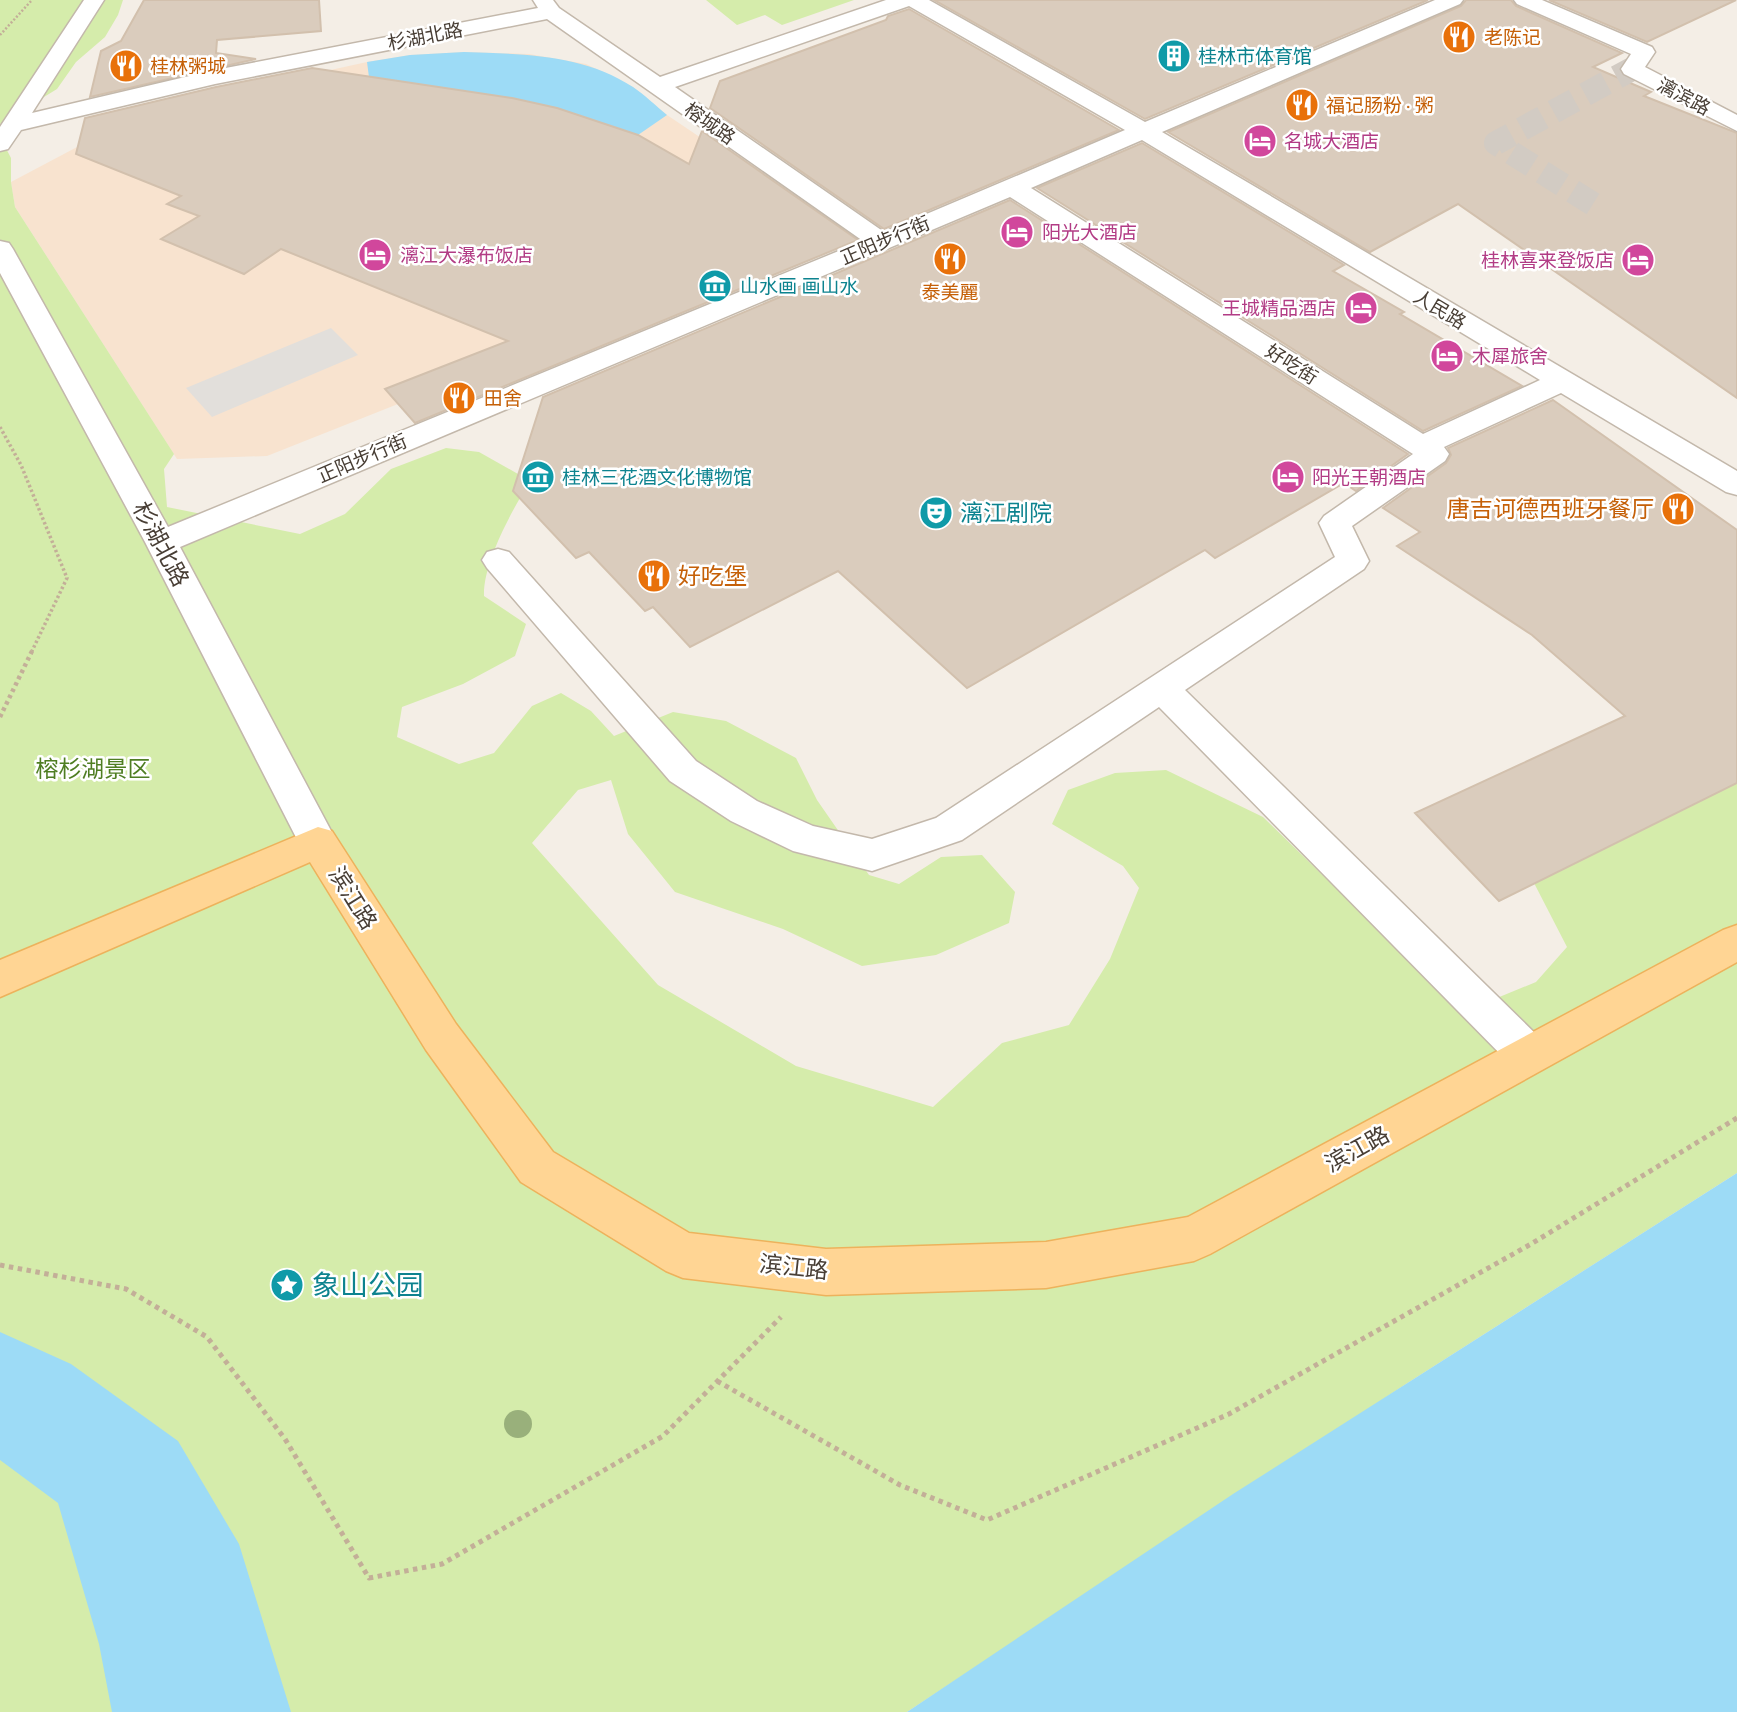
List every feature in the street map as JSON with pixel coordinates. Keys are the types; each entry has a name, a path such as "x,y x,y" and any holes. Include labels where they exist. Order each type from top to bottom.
{"main road":[{"name":"滨江路","path":"0,979 317,842 441,1037 537,1167 683,1255 826,1272 1046,1265 1194,1238 1737,942"}],"street":[{"path":"0,144 94,0"},
{"path":"657,86 906,0"},
{"name":"人民路","path":"914,0 1143,131 1737,485"},
{"name":"正阳步行街","path":"161,542 882,242 1453,0"},
{"name":"漓滨路","path":"1524,0 1644,52 1632,69 1737,124"},
{"name":"杉湖北路","path":"13,125 215,77 547,6"},
{"name":"榕城路","path":"547,6 882,242"},
{"name":"好吃街","path":"1012,187 1421,446"},
{"name":"杉湖北路","path":"0,249 161,542 317,842"},
{"path":"1421,446 1562,381"},
{"path":"498,560 683,771 744,811 806,840 872,855 949,829 1353,561 1335,523 1434,454 1421,446"},
{"path":"1161,688 1529,1055"}],"path":[{"path":"0,35 32,0"},
{"path":"0,428 21,465 67,578 0,717"},
{"path":"717,1381 900,1485 987,1520 1229,1414 1531,1244 1737,1118"},
{"path":"0,1265 126,1289 207,1337 285,1439 369,1578 442,1564 663,1436 826,1272"}],"shaded area":[{"name":"漓江大瀑布饭店","path":"464,52 529,54 586,64 633,87 667,115 780,191 681,273 385,389 398,404 267,456 177,459 15,207 11,182 147,110 367,62 410,55"},
{"path":"331,328 358,355 212,417 186,388"}],"green space":[{"path":"0,0 123,0 105,37 76,62 57,89 0,124"},
{"path":"706,0 854,0 782,25 765,15 737,25"},
{"name":"榕杉湖景区","path":"0,137 11,158 15,207 174,454 164,469 167,507 300,534 345,514 391,469 446,448 479,452 518,474 513,491 520,498 491,559 484,596 526,624 515,656 463,684 402,707 397,737 459,764 494,753 532,706 561,693 591,711 614,736 673,712 726,721 796,758 817,800 869,875 899,884 941,857 982,855 1015,892 1009,923 936,955 862,966 783,929 675,892 628,834 611,780 578,790 532,843 658,985 796,1066 933,1107 1002,1043 1069,1025 1110,959 1139,888 1123,866 1052,824 1068,790 1115,773 1166,770 1263,817 1463,1012 1536,982 1567,947 1534,883 1737,783 1737,1173 1406,1384 907,1712 0,1712"}],"water":[{"path":"464,52 530,55 594,68 633,87 667,115 638,135 557,108 512,98 370,85 367,62 410,55"},
{"path":"1737,1173 1737,1712 907,1712 1233,1494"},
{"path":"0,1332 71,1364 178,1441 239,1544 291,1712 112,1712 99,1644 58,1503 0,1460"}],"building":[{"path":"144,0 319,0 321,31 217,40 216,53 256,59 90,97 101,51 121,41"},
{"name":"桂林市体育馆","path":"934,0 1428,0 1145,119"},
{"path":"1466,0 1511,0 1516,6 1622,53 1593,67 1651,92 1644,96 1737,133 1737,398 1458,204 1370,252 1168,132 1461,6"},
{"path":"1549,0 1736,0 1647,42"},
{"path":"909,9 1119,130 884,229 710,108 720,81"},
{"path":"312,68 512,98 557,108 638,135 689,164 702,131 858,240 415,423 385,389 508,341 281,249 244,274 161,239 199,216 167,204 181,196 76,154 85,118"},
{"path":"1142,143 1344,265 1333,271 1522,386 1423,431 1037,188"},
{"path":"1010,200 1408,454 1356,491 1344,483 1215,558 1205,550 967,688 838,571 690,647 653,607 645,611 589,552 576,558 513,491 543,397"},
{"path":"1553,400 1737,530 1737,783 1499,901 1415,813 1625,716 1532,635 1397,546 1420,532 1383,508 1446,463 1451,455 1448,448"}],"tunnel":[{"path":"1593,204 1496,143 1632,69"}],"place":[{"name":"老陈记","path":"1459,37"},
{"name":"桂林市体育馆","path":"1174,56"},
{"name":"桂林粥城","path":"126,66"},
{"name":"福记肠粉 · 粥","path":"1302,105"},
{"name":"名城大酒店","path":"1260,141"},
{"name":"阳光大酒店","path":"1017,232"},
{"name":"漓江大瀑布饭店","path":"375,255"},
{"name":"泰美麗","path":"950,259"},
{"name":"桂林喜来登饭店","path":"1638,260"},
{"name":"山水画 画山水","path":"715,286"},
{"name":"王城精品酒店","path":"1361,308"},
{"name":"木犀旅舍","path":"1447,356"},
{"name":"田舍","path":"459,398"},
{"name":"桂林三花酒文化博物馆","path":"538,477"},
{"name":"阳光王朝酒店","path":"1288,477"},
{"name":"唐吉诃德西班牙餐厅","path":"1678,509"},
{"name":"漓江剧院","path":"936,513"},
{"name":"好吃堡","path":"654,576"},
{"name":"象山公园","path":"287,1285"}]}
